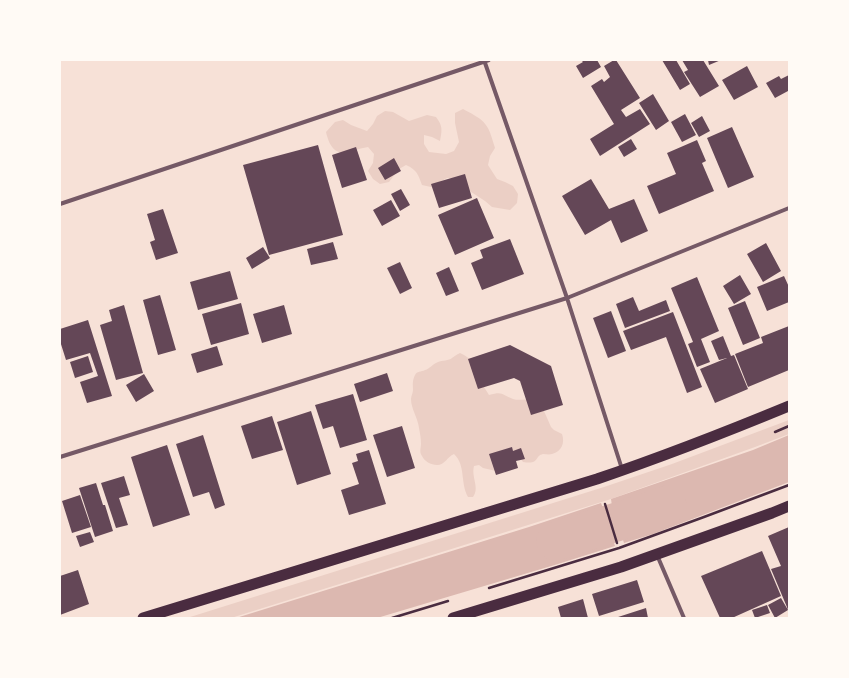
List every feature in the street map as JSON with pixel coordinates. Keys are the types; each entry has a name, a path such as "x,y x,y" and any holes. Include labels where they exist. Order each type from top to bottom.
{"highway":[{"path":"143,618 623,470 789,406"},
{"path":"453,618 621,567 789,506"}],"street":[{"path":"60,204 486,60 623,470"},
{"path":"60,457 566,298 789,208"},
{"path":"657,554 684,618"}],"path":[{"path":"483,590 619,548 789,485"},
{"path":"605,504 617,543"},
{"path":"392,618 452,599"}],"shaded area":[{"path":"463,109 481,120 488,128 495,148 490,156 488,165 497,179 513,186 518,194 517,203 510,210 492,207 462,186 456,179 447,178 431,187 422,185 417,173 406,165 399,169 389,182 380,184 373,179 368,171 373,163 374,154 368,147 351,153 336,151 331,145 326,132 335,122 343,120 351,125 367,131 377,116 385,111 393,112 409,121 427,115 436,117 441,126 441,134 440,141 424,135 424,144 429,152 446,154 454,151 459,142 455,123 455,113"},
{"path":"460,353 470,359 482,378 484,387 489,395 500,393 515,400 533,398 540,402 551,427 562,434 563,437 562,446 558,451 551,454 540,455 532,462 523,462 520,458 496,471 483,468 479,465 474,466 473,470 476,490 473,497 468,497 464,486 462,469 458,458 454,454 440,465 432,464 424,460 420,452 421,440 418,424 411,403 413,381 416,374 440,361 451,359"},
{"path":"789,420 789,434 608,500 231,618 187,618 604,487 672,464"},
{"path":"789,435 789,482 653,534 624,543 611,499 753,450"},
{"path":"601,503 603,508 612,506 603,509 615,546 377,618 236,618 529,527"}],"building":[{"path":"581,60 597,60 601,67 583,78 576,66 583,62"},
{"path":"616,60 640,98 621,110 626,117 640,109 650,124 600,156 590,139 614,124 591,86 602,79 604,82 610,77 604,66"},
{"path":"662,60 676,60 690,84 680,90"},
{"path":"682,60 703,60 719,86 700,97 684,72 688,70"},
{"path":"708,60 721,60 709,65"},
{"path":"747,66 758,87 734,100 722,80"},
{"path":"789,75 789,94 788,91 775,98 766,83 779,76 781,79"},
{"path":"653,94 669,121 656,130 639,103"},
{"path":"685,114 696,135 682,142 671,122"},
{"path":"702,116 710,131 699,137 691,123"},
{"path":"732,127 754,177 728,188 707,138"},
{"path":"631,139 637,149 624,157 618,147"},
{"path":"697,140 706,161 702,163 714,191 659,214 647,186 676,174 667,153"},
{"path":"318,145 343,235 269,255 243,165"},
{"path":"356,147 367,180 342,188 332,155"},
{"path":"394,158 401,171 385,180 378,168"},
{"path":"465,174 472,198 439,208 431,184"},
{"path":"591,179 609,209 634,199 648,231 621,243 611,220 585,235 562,196"},
{"path":"401,189 410,205 400,211 391,194"},
{"path":"477,198 494,238 455,255 438,215"},
{"path":"391,200 400,216 382,226 373,210"},
{"path":"163,209 178,253 156,260 150,242 155,240 147,214"},
{"path":"510,239 524,274 482,290 471,263 483,258 480,250"},
{"path":"333,242 338,259 311,265 307,249"},
{"path":"766,243 781,271 763,282 747,254"},
{"path":"263,247 270,258 252,269 246,258"},
{"path":"400,262 412,288 400,294 387,268"},
{"path":"449,267 459,291 446,296 436,273"},
{"path":"230,271 238,299 198,310 190,282"},
{"path":"740,275 751,294 734,304 723,286"},
{"path":"784,276 789,287 789,302 767,311 757,287"},
{"path":"697,277 719,331 701,339 710,362 697,367 688,344 693,342 671,288"},
{"path":"160,295 176,350 158,355 143,300"},
{"path":"633,297 639,311 666,300 670,311 625,328 616,304"},
{"path":"745,301 760,338 743,345 728,308"},
{"path":"241,303 249,334 211,345 202,314"},
{"path":"124,305 143,373 116,380 100,325 112,321 109,310"},
{"path":"284,305 292,334 262,343 253,314"},
{"path":"611,311 626,351 608,358 593,318"},
{"path":"673,312 702,387 687,393 666,337 631,350 623,331"},
{"path":"88,320 112,396 87,403 80,382 98,376 90,353 66,360 60,341 60,329"},
{"path":"789,326 789,370 748,387 735,354 763,343 761,337"},
{"path":"723,336 731,356 734,355 748,389 715,403 700,369 727,358 719,360 711,341"},
{"path":"510,345 551,366 563,405 531,415 520,381 514,378 478,389 468,359"},
{"path":"217,346 223,365 197,373 191,354"},
{"path":"88,356 93,372 75,378 70,362"},
{"path":"387,373 393,391 360,402 354,384"},
{"path":"144,374 154,391 136,402 126,385"},
{"path":"353,394 367,440 340,448 333,426 323,429 315,405"},
{"path":"311,411 331,474 297,485 277,422"},
{"path":"272,416 283,450 252,459 241,426"},
{"path":"402,426 415,468 387,477 373,435"},
{"path":"203,435 225,505 215,509 209,492 193,497 176,444"},
{"path":"167,445 190,515 153,527 131,457"},
{"path":"512,447 513,451 521,448 525,459 516,461 518,468 496,475 489,454"},
{"path":"369,450 386,504 349,515 341,490 359,484 352,463 358,461 356,454"},
{"path":"124,476 130,495 119,498 128,525 116,528 101,483"},
{"path":"96,483 113,531 95,537 79,488"},
{"path":"80,495 91,527 72,533 62,501"},
{"path":"789,527 789,612 771,569 781,566 768,536"},
{"path":"90,532 94,542 80,547 76,536"},
{"path":"762,551 781,596 732,618 720,618 701,576"},
{"path":"78,570 89,604 60,615 60,576"},
{"path":"637,580 644,602 599,616 592,594"},
{"path":"781,598 788,610 775,618 768,605"},
{"path":"583,599 588,618 561,618 558,607"},
{"path":"767,605 770,613 755,618 752,610"},
{"path":"646,608 648,618 615,618"}],"waterway":[{"path":"556,541 667,505"}]}
